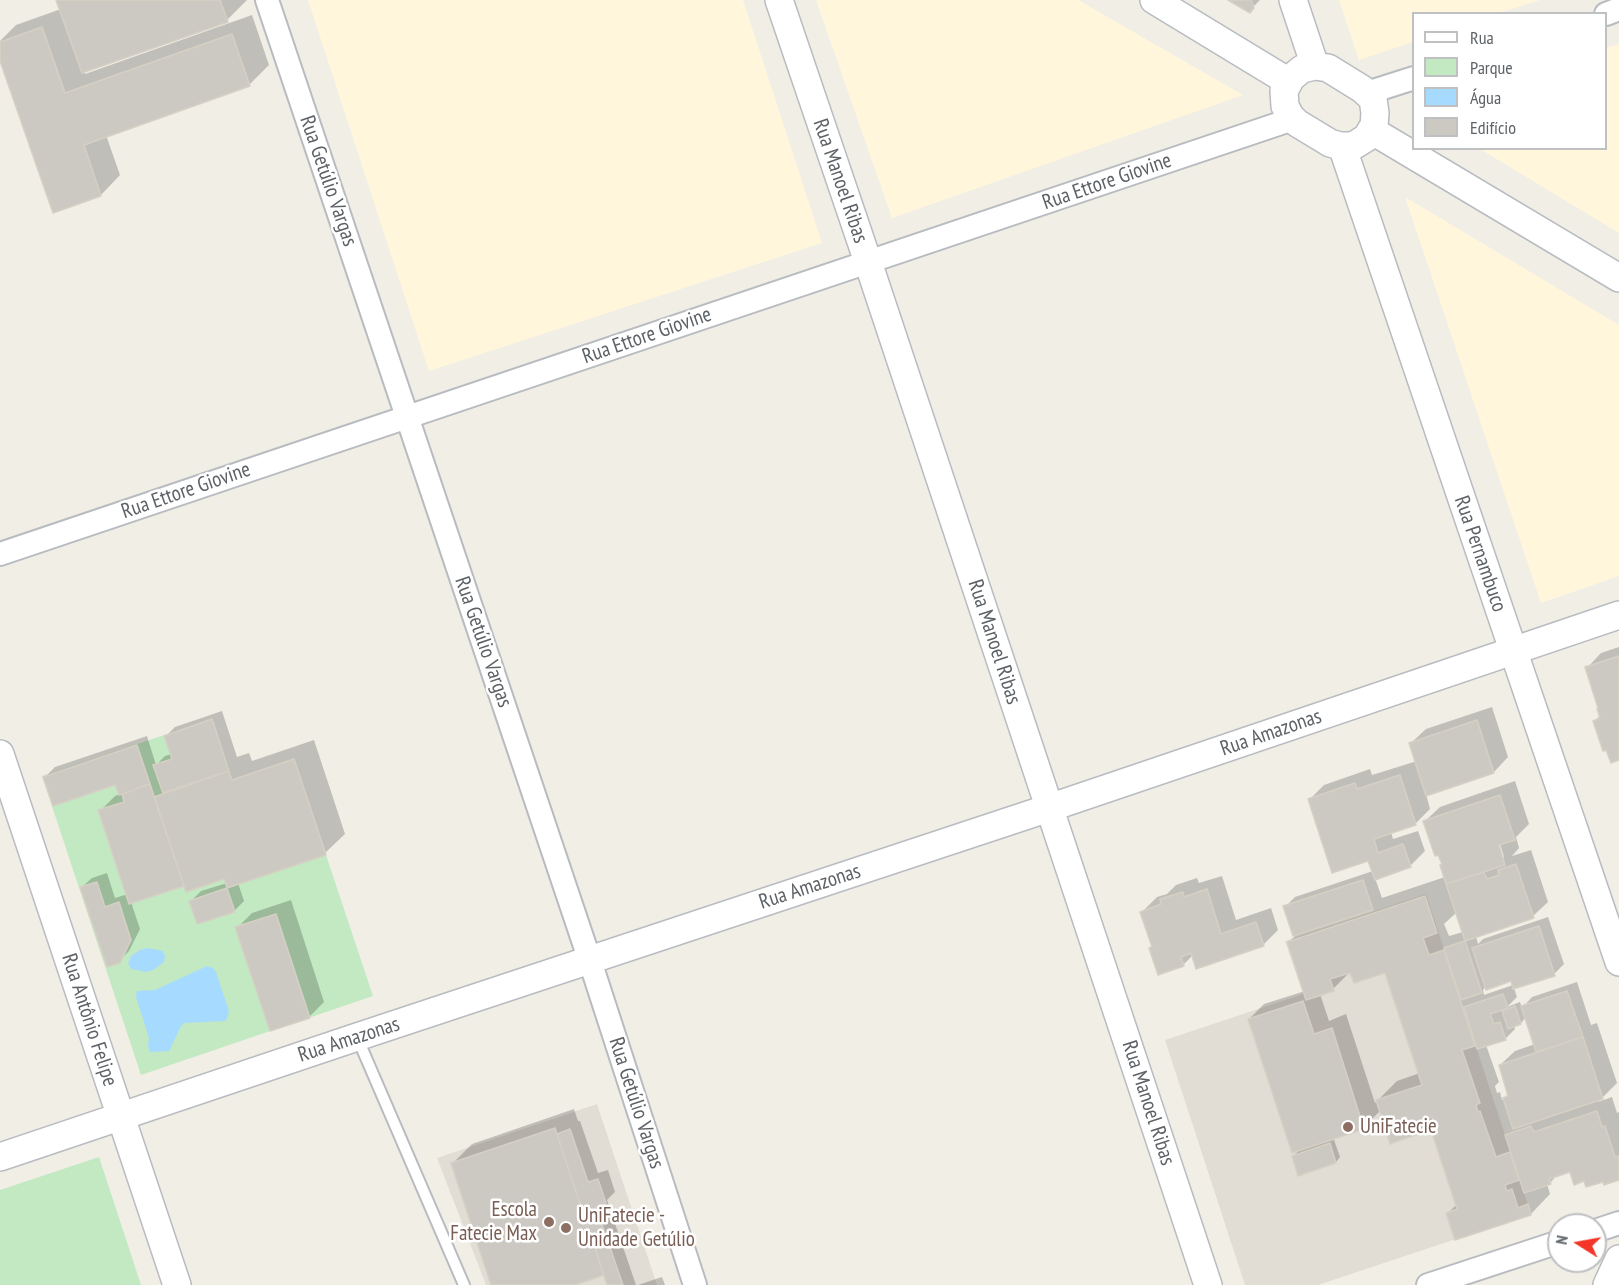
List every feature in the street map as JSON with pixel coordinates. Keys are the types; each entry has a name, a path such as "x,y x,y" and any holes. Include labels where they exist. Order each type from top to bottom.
{"street":[{"name":"Rua Getúlio Vargas","path":"267,0 590,961 695,1285"},
{"name":"Rua Manoel Ribas","path":"779,0 1209,1285"},
{"path":"1154,0 1289,82"},
{"path":"1293,0 1315,66"},
{"path":"1315,66 1328,68 1373,99 1374,126 1366,138 1353,146 1330,143 1297,123 1285,106 1284,91 1291,78 1302,69 1315,66"},
{"path":"1367,93 1412,78"},
{"name":"Rua Ettore Giovine","path":"0,554 1293,119"},
{"path":"1371,130 1619,278"},
{"name":"Rua Pernambuco","path":"1342,146 1619,962"},
{"name":"Rua Amazonas","path":"0,1157 1049,808 1619,615"},
{"name":"Rua Antônio Felipe","path":"0,754 177,1285"},
{"path":"1428,1285 1547,1246"},
{"path":"1607,1285 1619,1259"}],"lane":[{"path":"357,1037 464,1285"}],"shaded area":[{"path":"308,0 743,0 822,243 429,371"},
{"path":"816,0 1078,0 1243,95 892,218"},
{"path":"1339,0 1540,0 1502,12 1412,12 1412,42 1359,60"},
{"path":"1619,44 1619,233 1482,150 1607,150 1607,48"},
{"path":"1405,197 1619,325 1619,576 1541,603"},
{"name":"UniFatecie","path":"1426,894 1531,1214 1318,1285 1245,1285 1165,1040 1303,994 1285,941"},
{"name":"Escola Fatecie Max","path":"597,1104 657,1285 486,1285 437,1158"}],"green space":[{"path":"212,719 233,780 294,759 373,996 141,1075 42,776"},
{"path":"99,1157 141,1285 0,1285 0,1190"}],"water":[{"path":"148,948 163,951 164,962 146,972 131,969 128,963 131,956"},
{"path":"207,966 216,972 229,1011 227,1019 225,1021 184,1023 169,1051 150,1052 149,1038 136,997 137,991 155,990"}],"building":[{"path":"56,0 220,0 228,22 82,73"},
{"path":"1228,0 1251,0 1254,8 1250,13"},
{"path":"42,27 65,93 232,34 250,86 84,145 101,196 53,213 0,61 0,42"},
{"path":"1619,656 1619,760 1611,763 1606,750 1603,751 1593,721 1600,718 1585,667"},
{"path":"212,719 229,771 163,793 153,765 172,759 164,736"},
{"path":"1477,720 1494,773 1426,796 1409,743"},
{"path":"137,745 150,784 119,795 115,785 53,806 43,777"},
{"path":"294,759 326,855 227,888 224,879 186,892 154,797 229,771 232,780"},
{"path":"1400,775 1416,825 1374,839 1378,853 1403,844 1411,867 1375,880 1368,861 1332,873 1308,799 1355,783 1357,789"},
{"path":"150,784 184,886 129,904 98,810 124,802 122,794"},
{"path":"1500,795 1515,840 1499,845 1505,865 1446,884 1440,865 1442,864 1438,855 1435,856 1423,821"},
{"path":"1516,864 1534,918 1465,941 1446,884 1484,872 1487,879 1499,875 1498,870"},
{"path":"1363,880 1373,910 1293,936 1283,906"},
{"path":"97,882 105,907 119,902 131,940 120,963 107,967 80,887"},
{"path":"227,888 235,912 197,924 189,901"},
{"path":"1207,889 1221,934 1256,922 1264,946 1196,969 1191,953 1181,957 1184,966 1158,975 1149,948 1152,947 1140,912 1161,904 1160,899 1183,892 1184,897"},
{"path":"1425,896 1437,933 1423,938 1429,955 1444,950 1475,1046 1462,1050 1480,1103 1476,1105 1478,1112 1480,1111 1496,1157 1510,1152 1519,1180 1505,1185 1507,1191 1512,1189 1518,1208 1528,1204 1531,1215 1455,1240 1446,1213 1457,1209 1431,1130 1436,1128 1432,1117 1418,1122 1421,1133 1390,1144 1376,1100 1422,1085 1385,973 1354,983 1350,973 1330,979 1334,991 1306,1000 1287,942"},
{"path":"276,914 310,1018 270,1031 235,927"},
{"path":"1539,926 1555,976 1513,989 1511,981 1486,990 1472,948"},
{"path":"1465,941 1482,993 1461,1000 1444,948"},
{"path":"1567,991 1583,1037 1536,1052 1521,1006"},
{"path":"1503,994 1508,1008 1490,1014 1494,1024 1500,1022 1506,1040 1477,1049 1464,1007"},
{"path":"1303,1001 1314,1034 1332,1028 1364,1129 1292,1153 1248,1019"},
{"path":"1515,1006 1521,1024 1508,1029 1502,1011"},
{"path":"1583,1037 1603,1099 1513,1129 1503,1098 1508,1096 1499,1065"},
{"path":"1597,1111 1602,1127 1605,1126 1615,1157 1619,1156 1619,1180 1586,1187 1584,1181 1574,1185 1570,1172 1549,1179 1551,1184 1524,1193 1505,1135 1531,1126 1534,1132"},
{"path":"555,1128 604,1275 575,1285 491,1285 451,1163"},
{"path":"570,1129 588,1182 598,1179 606,1203 596,1207 623,1285 607,1285 557,1134"},
{"path":"1330,1143 1336,1163 1298,1176 1292,1156"}],"place":[{"name":"UniFatecie","path":"1348,1127"},
{"name":"Escola Fatecie Max","path":"549,1222"},
{"name":"UniFatecie - Unidade Getúlio","path":"566,1228"}]}
